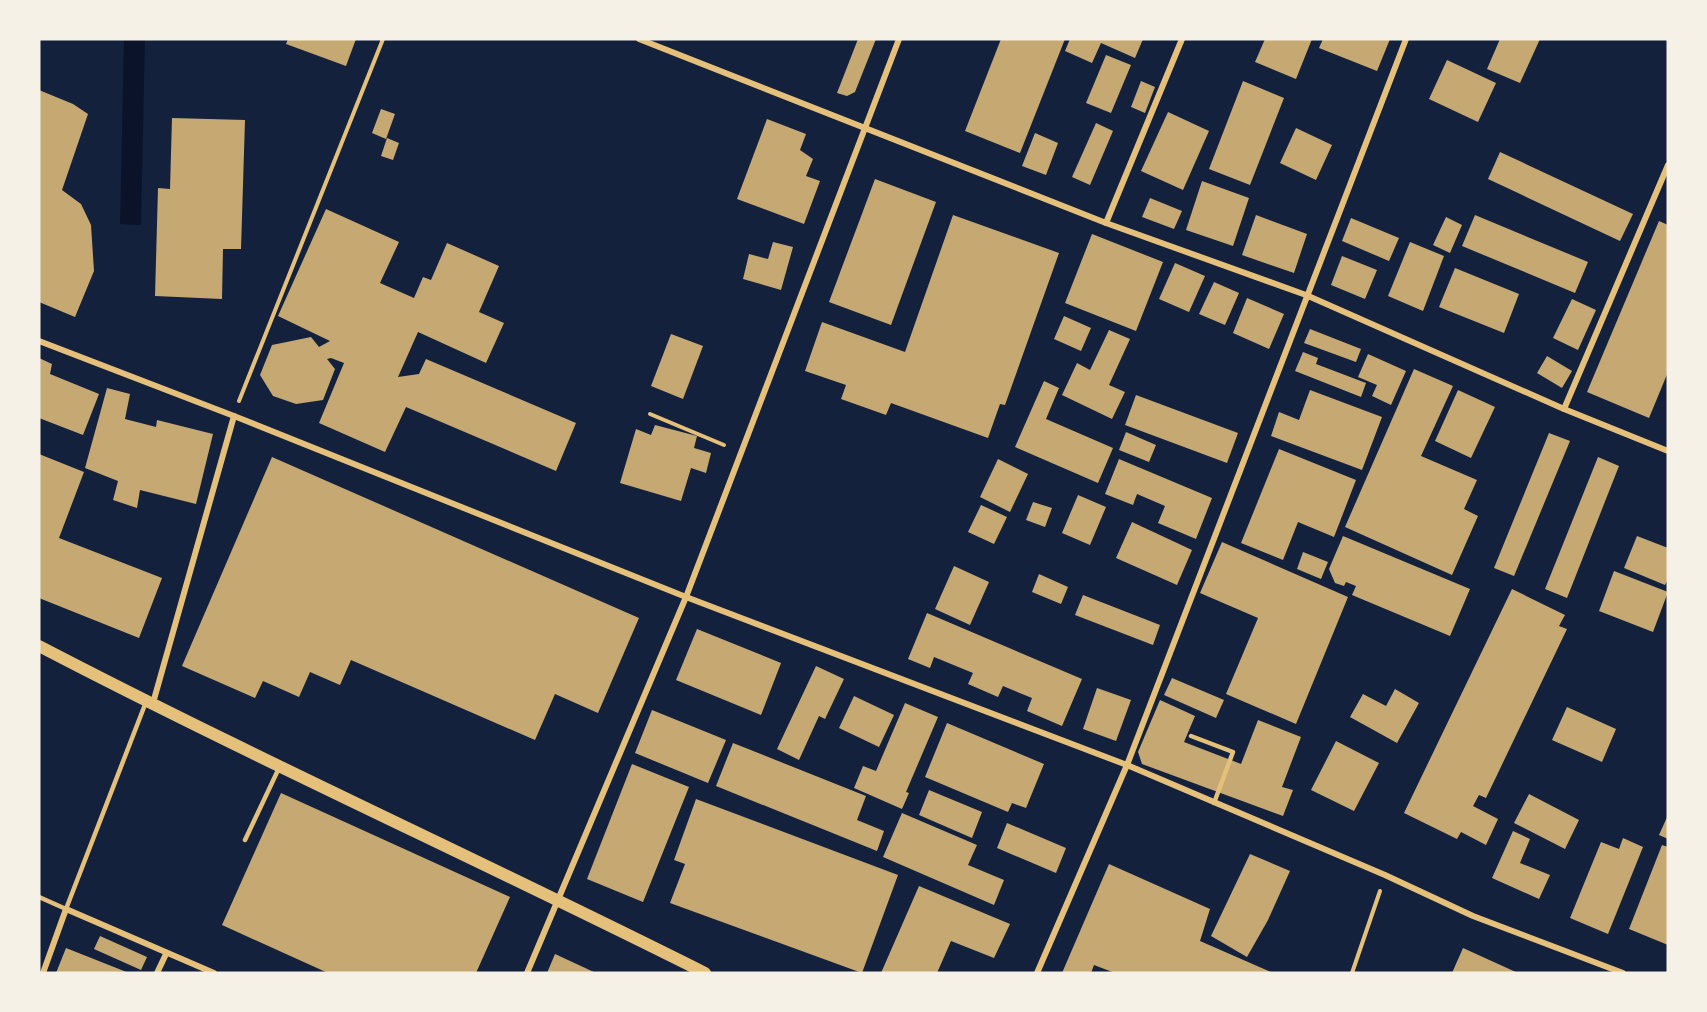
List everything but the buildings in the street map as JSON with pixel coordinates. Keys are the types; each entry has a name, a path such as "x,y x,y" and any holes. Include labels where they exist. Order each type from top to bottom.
{"main road":[{"path":"39,646 705,973"}],"street":[{"path":"639,39 865,130 1106,223 1306,295 1564,409 1668,451"},
{"path":"527,973 686,597 899,39"},
{"path":"1106,223 1182,39"},
{"path":"1036,973 1127,765 1306,295 1407,39"},
{"path":"1564,409 1668,165"},
{"path":"39,341 234,416 686,597 1127,765 1385,875 1473,916 1623,973"},
{"path":"149,702 234,416"},
{"path":"43,973 66,909 214,973"},
{"path":"157,973 166,954"}],"lane":[{"path":"39,897 66,909 149,702"},
{"path":"1191,736 1233,752 1214,802"},
{"path":"245,840 280,766"}],"path":[{"path":"234,416 383,39"},
{"path":"650,414 742,452"},
{"path":"1352,973 1385,875"}],"water":[{"path":"124,39 145,39 141,225 120,224"}]}
